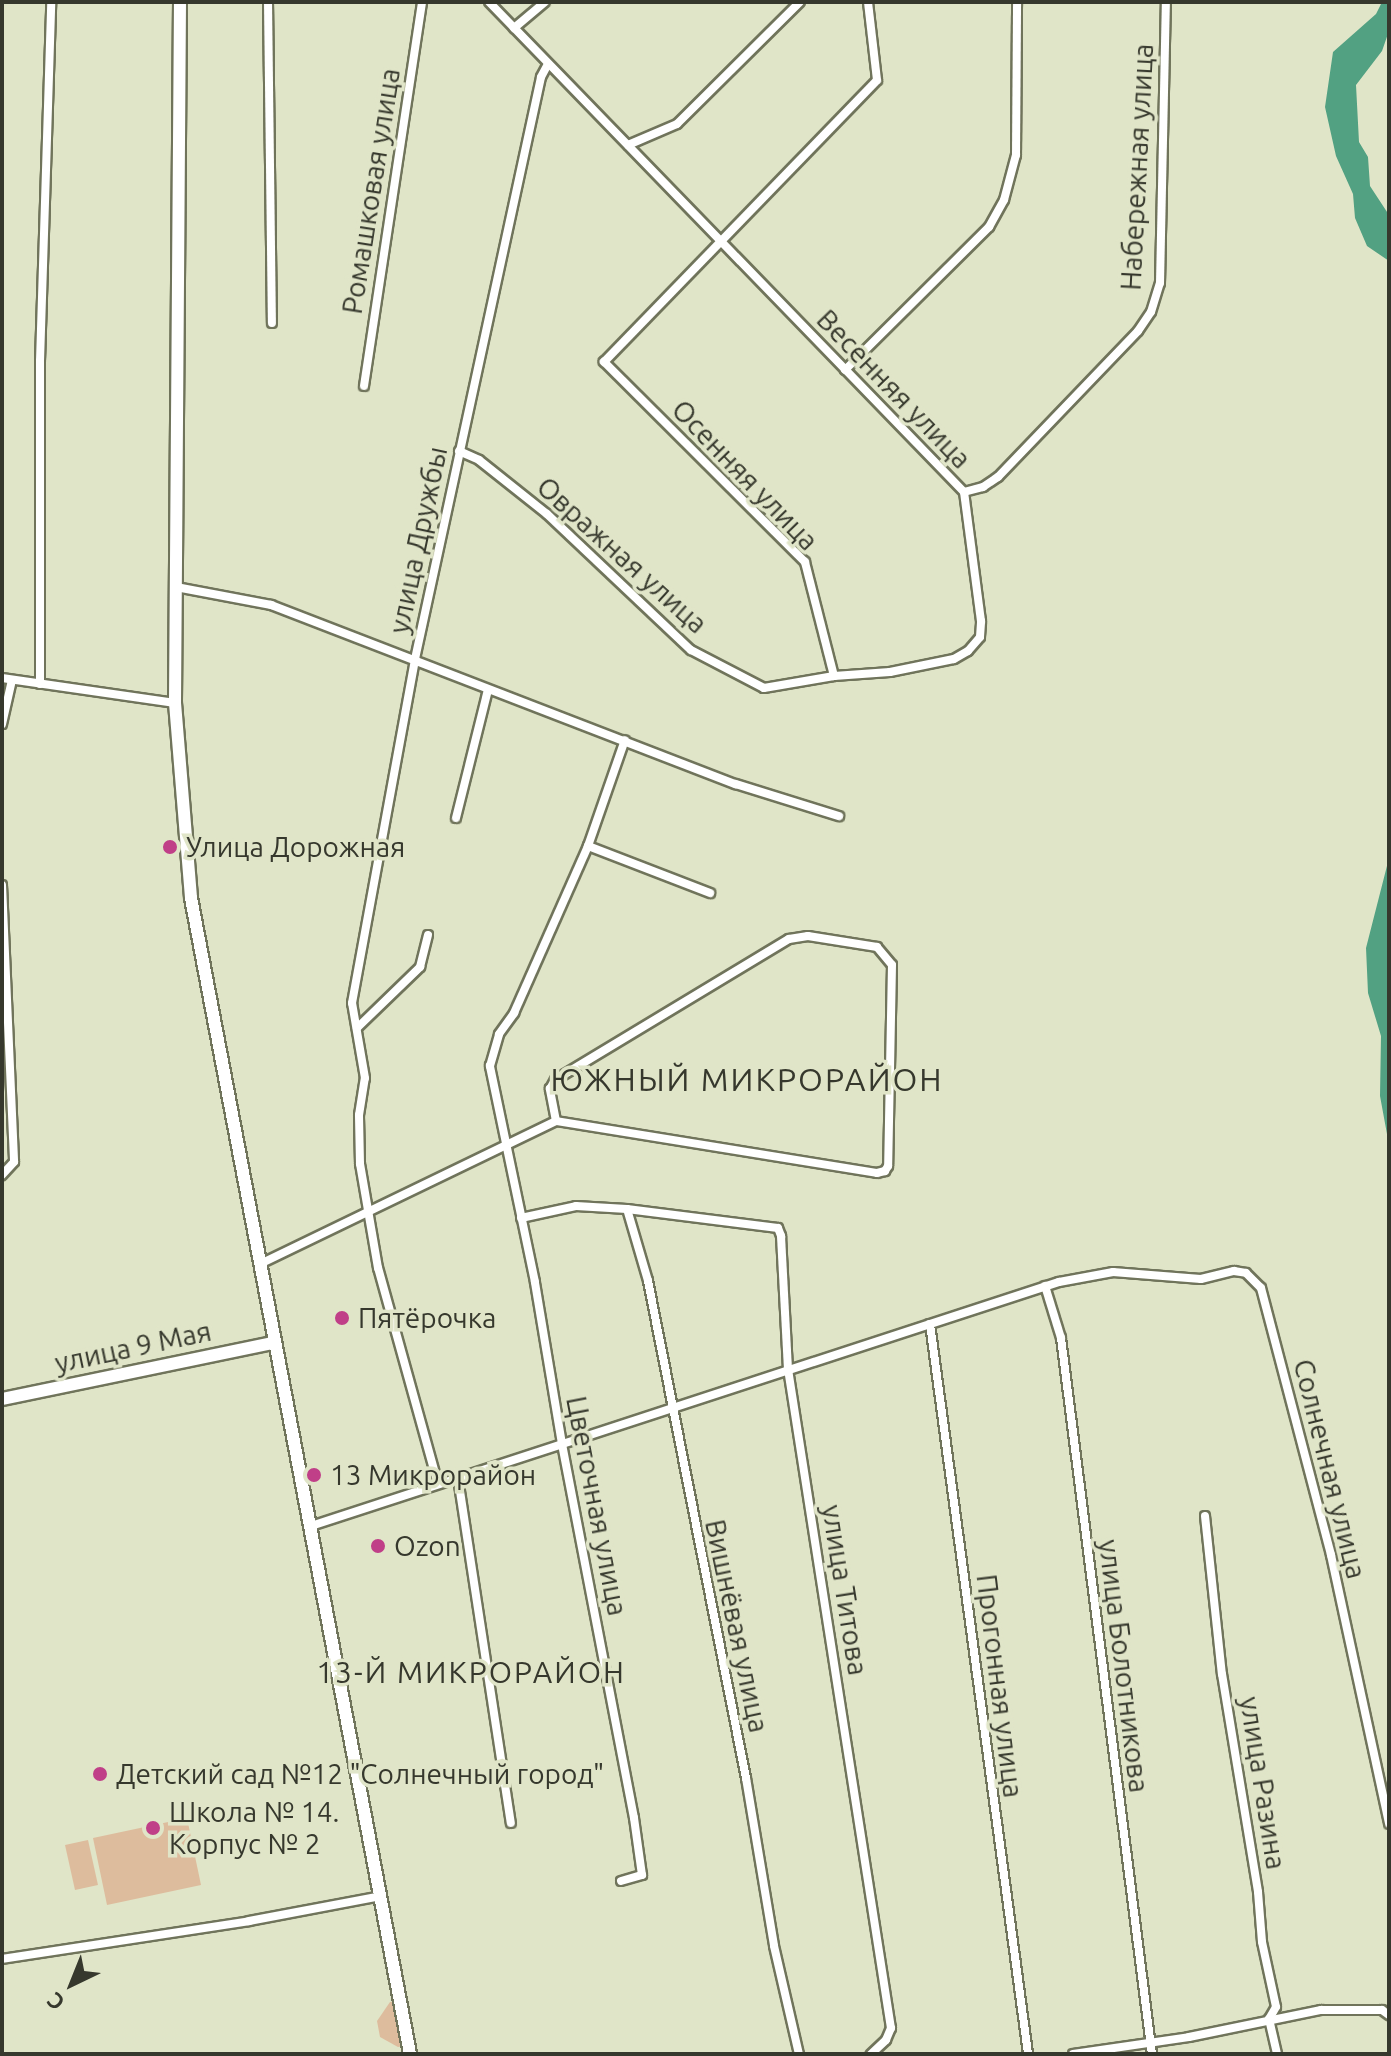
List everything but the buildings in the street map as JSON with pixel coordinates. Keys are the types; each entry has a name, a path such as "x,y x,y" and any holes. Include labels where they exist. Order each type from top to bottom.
{"main road":[{"path":"180,2 175,703 191,898 410,2054"},
{"name":"улица 9 Мая","path":"2,1399 273,1343"}],"street":[{"path":"40,684 40,361 51,2"},
{"path":"268,2 272,323"},
{"name":"Ромашковая улица","path":"364,386 422,2"},
{"name":"Весенняя улица","path":"489,2 964,492 981,621 980,637"},
{"path":"514,28 545,2"},
{"path":"628,145 677,124 800,2"},
{"path":"721,241 877,78 868,2"},
{"path":"845,370 989,227 1004,200 1016,155 1017,2"},
{"name":"Набережная улица","path":"964,492 983,487 998,477 1138,331 1151,312 1160,283 1166,2"},
{"name":"улица Дружбы","path":"438,1484 378,1268 360,1164 359,1115 365,1078 352,1003 415,659 541,77 548,64"},
{"name":"Осенняя улица","path":"721,241 606,364 805,562 834,676"},
{"name":"Овражная улица","path":"459,451 479,460 547,514 691,650 764,688 798,685 834,676 890,672 954,659 968,651 980,637"},
{"path":"176,587 271,605 736,784 839,816"},
{"path":"2,724 7,679 175,703"},
{"path":"456,818 488,690"},
{"name":"Цветочная улица","path":"621,1881 642,1875 535,1282 490,1066 499,1034 514,1013 588,846 625,740"},
{"path":"588,846 710,893"},
{"path":"2,885 14,1162 2,1175"},
{"path":"357,1028 420,967 428,935"},
{"path":"260,1264 556,1121 877,1173 885,1171 888,1166 892,965 877,947 808,936 789,939 555,1080 550,1089 556,1121"},
{"path":"521,1218 576,1206 627,1209"},
{"name":"улица Титова","path":"627,1209 778,1228 788,1369 891,2028 886,2040 871,2054"},
{"name":"Вишнёвая улица","path":"627,1209 648,1281 671,1411 746,1778 774,1946 799,2054"},
{"name":"Солнечная улица","path":"1045,1286 1113,1272 1201,1279 1234,1271 1246,1273 1261,1288 1331,1555 1389,1824"},
{"path":"311,1526 671,1411 788,1369 1045,1286"},
{"name":"улица Болотникова","path":"1045,1286 1061,1338 1152,2054"},
{"name":"Прогонная улица","path":"930,1324 1028,2054"},
{"path":"458,1478 511,1823"},
{"name":"улица Разина","path":"1205,1516 1222,1674 1258,1892 1262,1942 1276,2007 1269,2019 1277,2054"},
{"path":"2,1959 229,1924 381,1896"},
{"path":"1073,2054 1150,2043 1321,2010 1382,2010 1389,2015"}],"shaded area":[{"path":"1382,2 1389,2 1389,31 1382,51 1356,85 1359,142 1368,157 1370,186 1389,215 1389,261 1367,246 1355,218 1353,194 1336,156 1325,107 1333,52 1376,14"},
{"path":"1389,858 1389,1145 1380,1096 1381,1036 1368,993 1366,948"},
{"path":"187,1818 201,1885 107,1905 93,1838"},
{"path":"88,1840 98,1885 75,1890 65,1845"},
{"path":"395,2001 404,2046 398,2047 380,2037 377,2021 390,2002"}],"place":[{"name":"Улица Дорожная","path":"170,847"},
{"name":"Пятёрочка","path":"342,1318"},
{"name":"13 Микрорайон","path":"314,1475"},
{"name":"Ozon","path":"378,1546"},
{"name":"Детский сад №12 \"Солнечный город\"","path":"100,1774"},
{"name":"Школа № 14. Корпус № 2","path":"153,1828"}],"district":[{"name":"ЮЖНЫЙ МИКРОРАЙОН","path":"747,1079"},
{"name":"13-Й МИКРОРАЙОН","path":"471,1672"}]}
